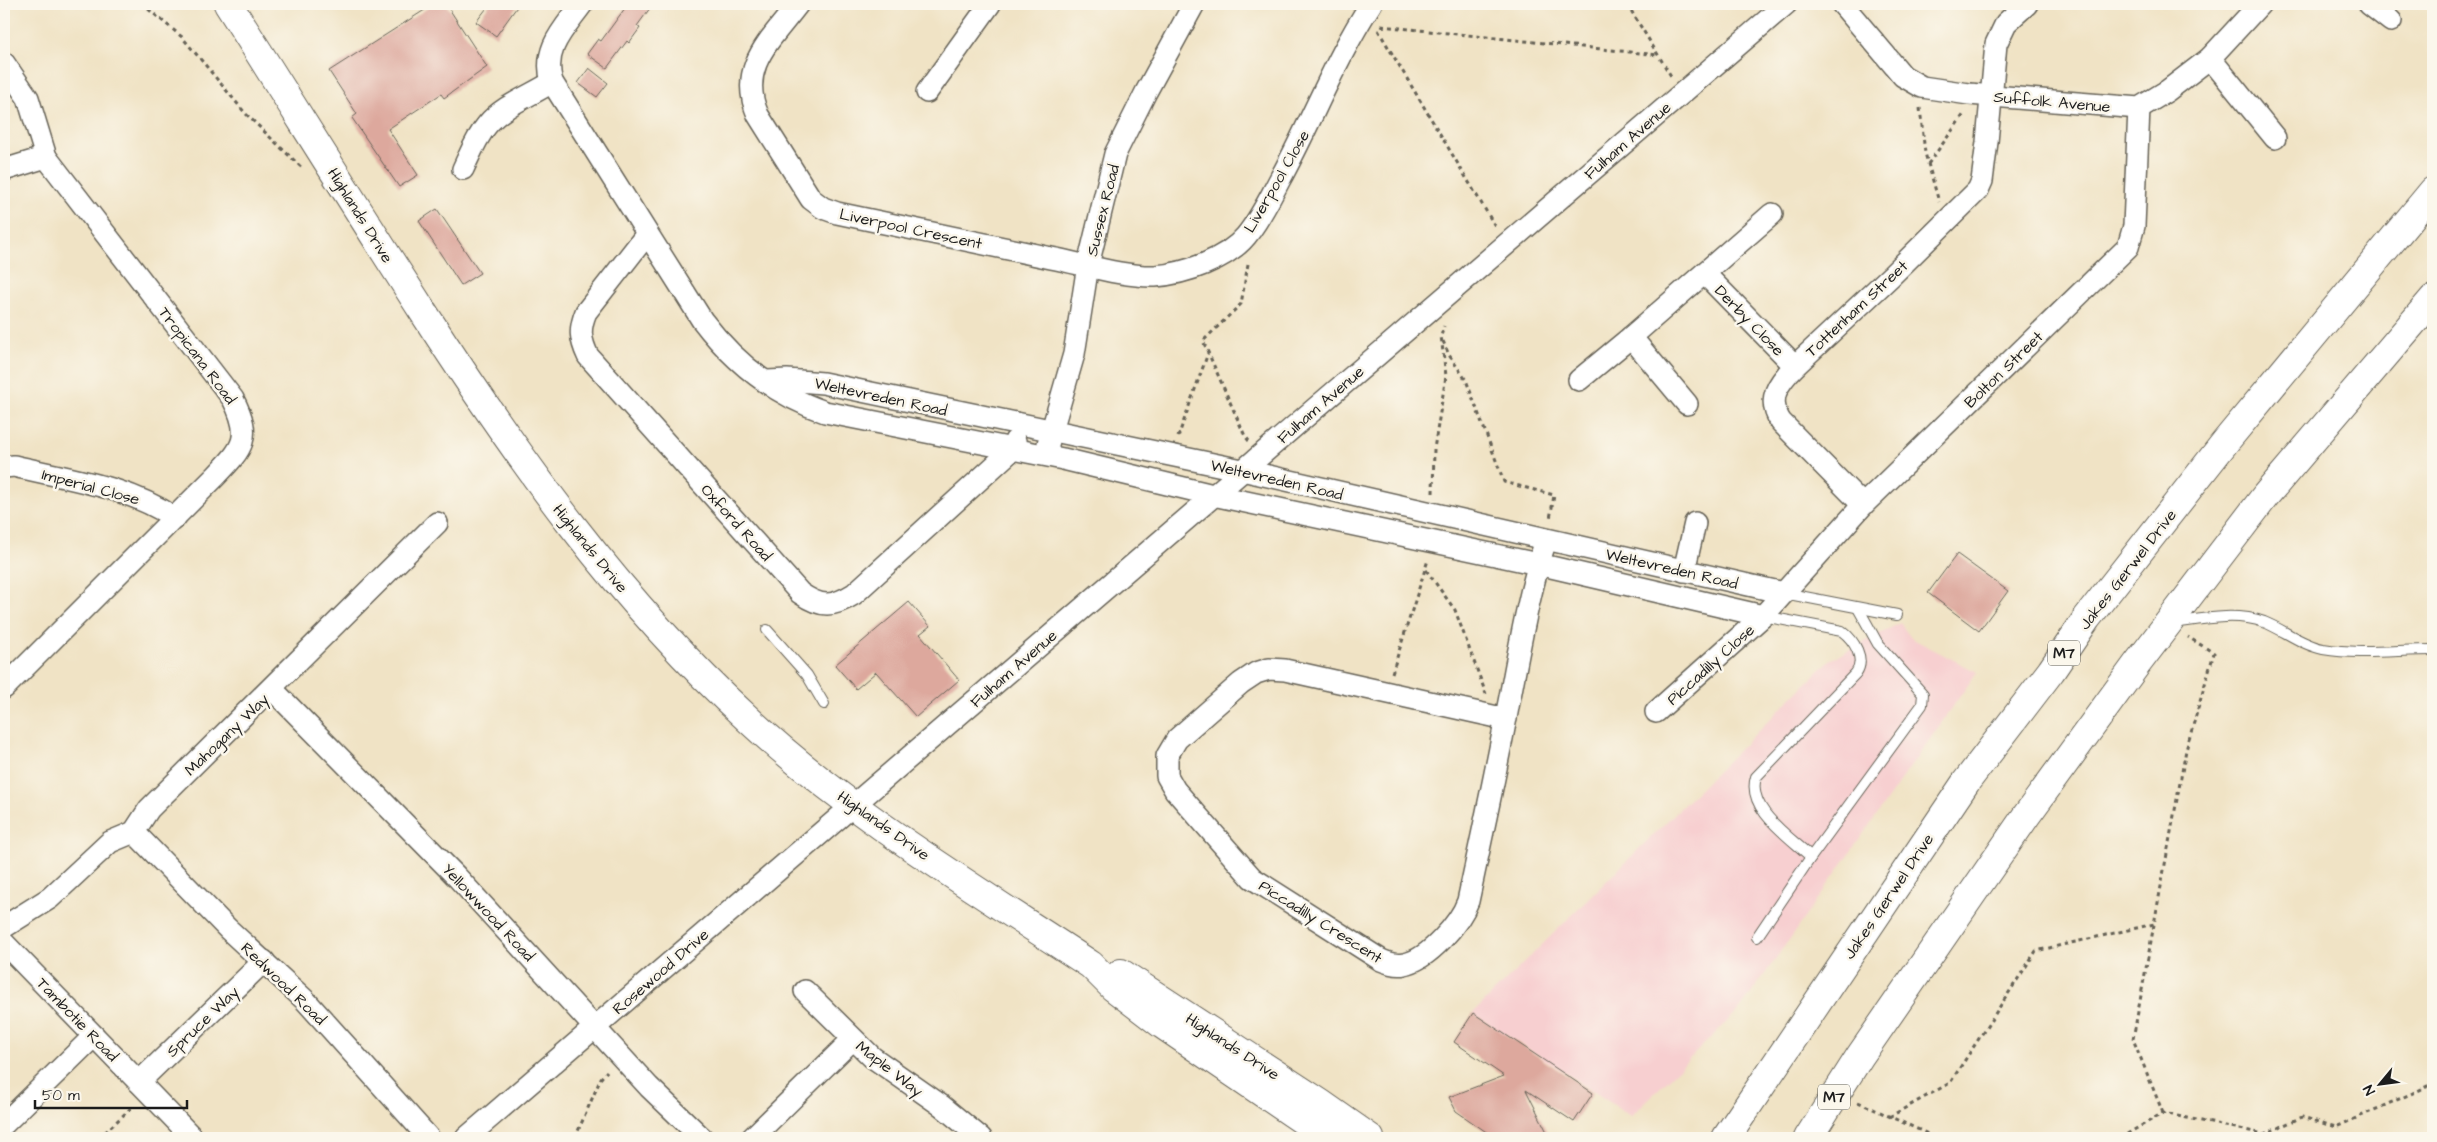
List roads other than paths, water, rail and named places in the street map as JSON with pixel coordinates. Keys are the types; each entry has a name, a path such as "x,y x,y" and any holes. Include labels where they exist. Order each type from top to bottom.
{"main road":[{"name":"Highlands Drive","path":"228,4 374,237 481,400 569,522 625,591 695,668 749,720 802,766 854,806 1091,965 1113,987 1163,1025 1329,1138"},
{"name":"Jakes Gerwel Drive","path":"1726,1138 1966,782 2051,671 2087,618 2226,441 2433,191"},
{"name":"M7","path":"1808,1138 1838,1090 2026,816 2168,624 2266,495 2433,299"},
{"name":"Highlands Drive","path":"1091,965 1126,975 1370,1138"}],"street":[{"path":"463,170 474,144 486,125 496,116 552,82 548,70 549,56 556,40 582,4"},
{"name":"Liverpool Crescent","path":"798,4 757,60 752,72 752,101 758,115 811,199 824,208 837,213 1088,265"},
{"path":"927,92 990,4"},
{"name":"Sussex Road","path":"1044,456 1074,354 1088,265 1115,154 1194,4"},
{"name":"Liverpool Close","path":"1088,265 1145,275 1170,274 1215,257 1238,244 1260,217 1356,28 1371,4"},
{"name":"Fulham Avenue","path":"854,806 1242,470 1786,4"},
{"name":"Suffolk Avenue","path":"1842,4 1911,82 1940,91 2139,108"},
{"name":"Tottenham Street","path":"1863,505 1777,416 1773,396 1783,378 1978,190 1982,181 1992,96 1993,65 2000,33 2006,23 2027,4"},
{"path":"2139,108 2167,91 2210,58 2260,4"},
{"path":"2369,4 2391,21"},
{"path":"2210,58 2275,138"},
{"path":"4,63 28,98 46,157 4,170"},
{"name":"Weltevreden Road","path":"552,82 702,320 723,347 744,367 768,381 789,397 825,412 1044,456 1213,496 1538,564 1764,616"},
{"name":"Bolton Street","path":"1784,593 1863,505 2128,247 2134,226 2139,108"},
{"name":"Tropicana Road","path":"4,688 233,458 244,439 243,419 233,399 46,157"},
{"name":"Derby Close","path":"1579,380 1705,274 1772,214"},
{"name":"Oxford Road","path":"647,234 586,312 580,326 581,341 588,356 800,593 812,602 826,605 840,603 854,594 1012,450"},
{"name":"Derby Close","path":"1705,274 1795,366"},
{"path":"1631,337 1688,404"},
{"name":"Weltevreden Road","path":"768,381 787,380 823,383 1242,470 1784,593"},
{"path":"1012,450 1018,424"},
{"name":"Imperial Close","path":"4,467 14,466 110,488 154,504 175,518"},
{"name":"Mahogany Way","path":"134,832 149,809 438,523"},
{"path":"1684,571 1695,523"},
{"name":"Piccadilly Crescent","path":"1506,720 1285,670 1262,671 1241,683 1177,740 1170,749 1166,763 1167,776 1175,790 1252,878 1381,960 1390,964 1402,965 1425,955 1463,914 1468,901 1506,720 1538,564 1546,540"},
{"name":"Piccadilly Close","path":"1656,712 1764,616 1784,593"},
{"name":"Yellowwood Road","path":"272,689 489,910 594,1028 702,1138"},
{"name":"Rosewood Drive","path":"466,1138 854,806"},
{"path":"4,927 50,898 110,842 134,832"},
{"name":"Redwood Road","path":"134,832 228,929 305,1000 429,1138"},
{"name":"Tambotie Road","path":"4,943 193,1138"},
{"name":"Spruce Way","path":"143,1087 264,961"},
{"name":"Maple Way","path":"804,991 879,1062 942,1106 981,1138"},
{"path":"4,1124 94,1036"},
{"path":"752,1138 853,1038"}],"lane":[{"path":"1784,593 1897,615"},
{"path":"1756,936 1922,705 1923,700 1920,690 1878,644 1858,608"},
{"path":"1764,616 1842,631 1854,646 1860,658 1856,673 1756,777 1754,786 1757,803 1811,857"},
{"path":"2168,624 2220,617 2240,618 2263,622 2322,648 2383,652 2433,650"},
{"path":"767,630 807,675 824,704"}]}
